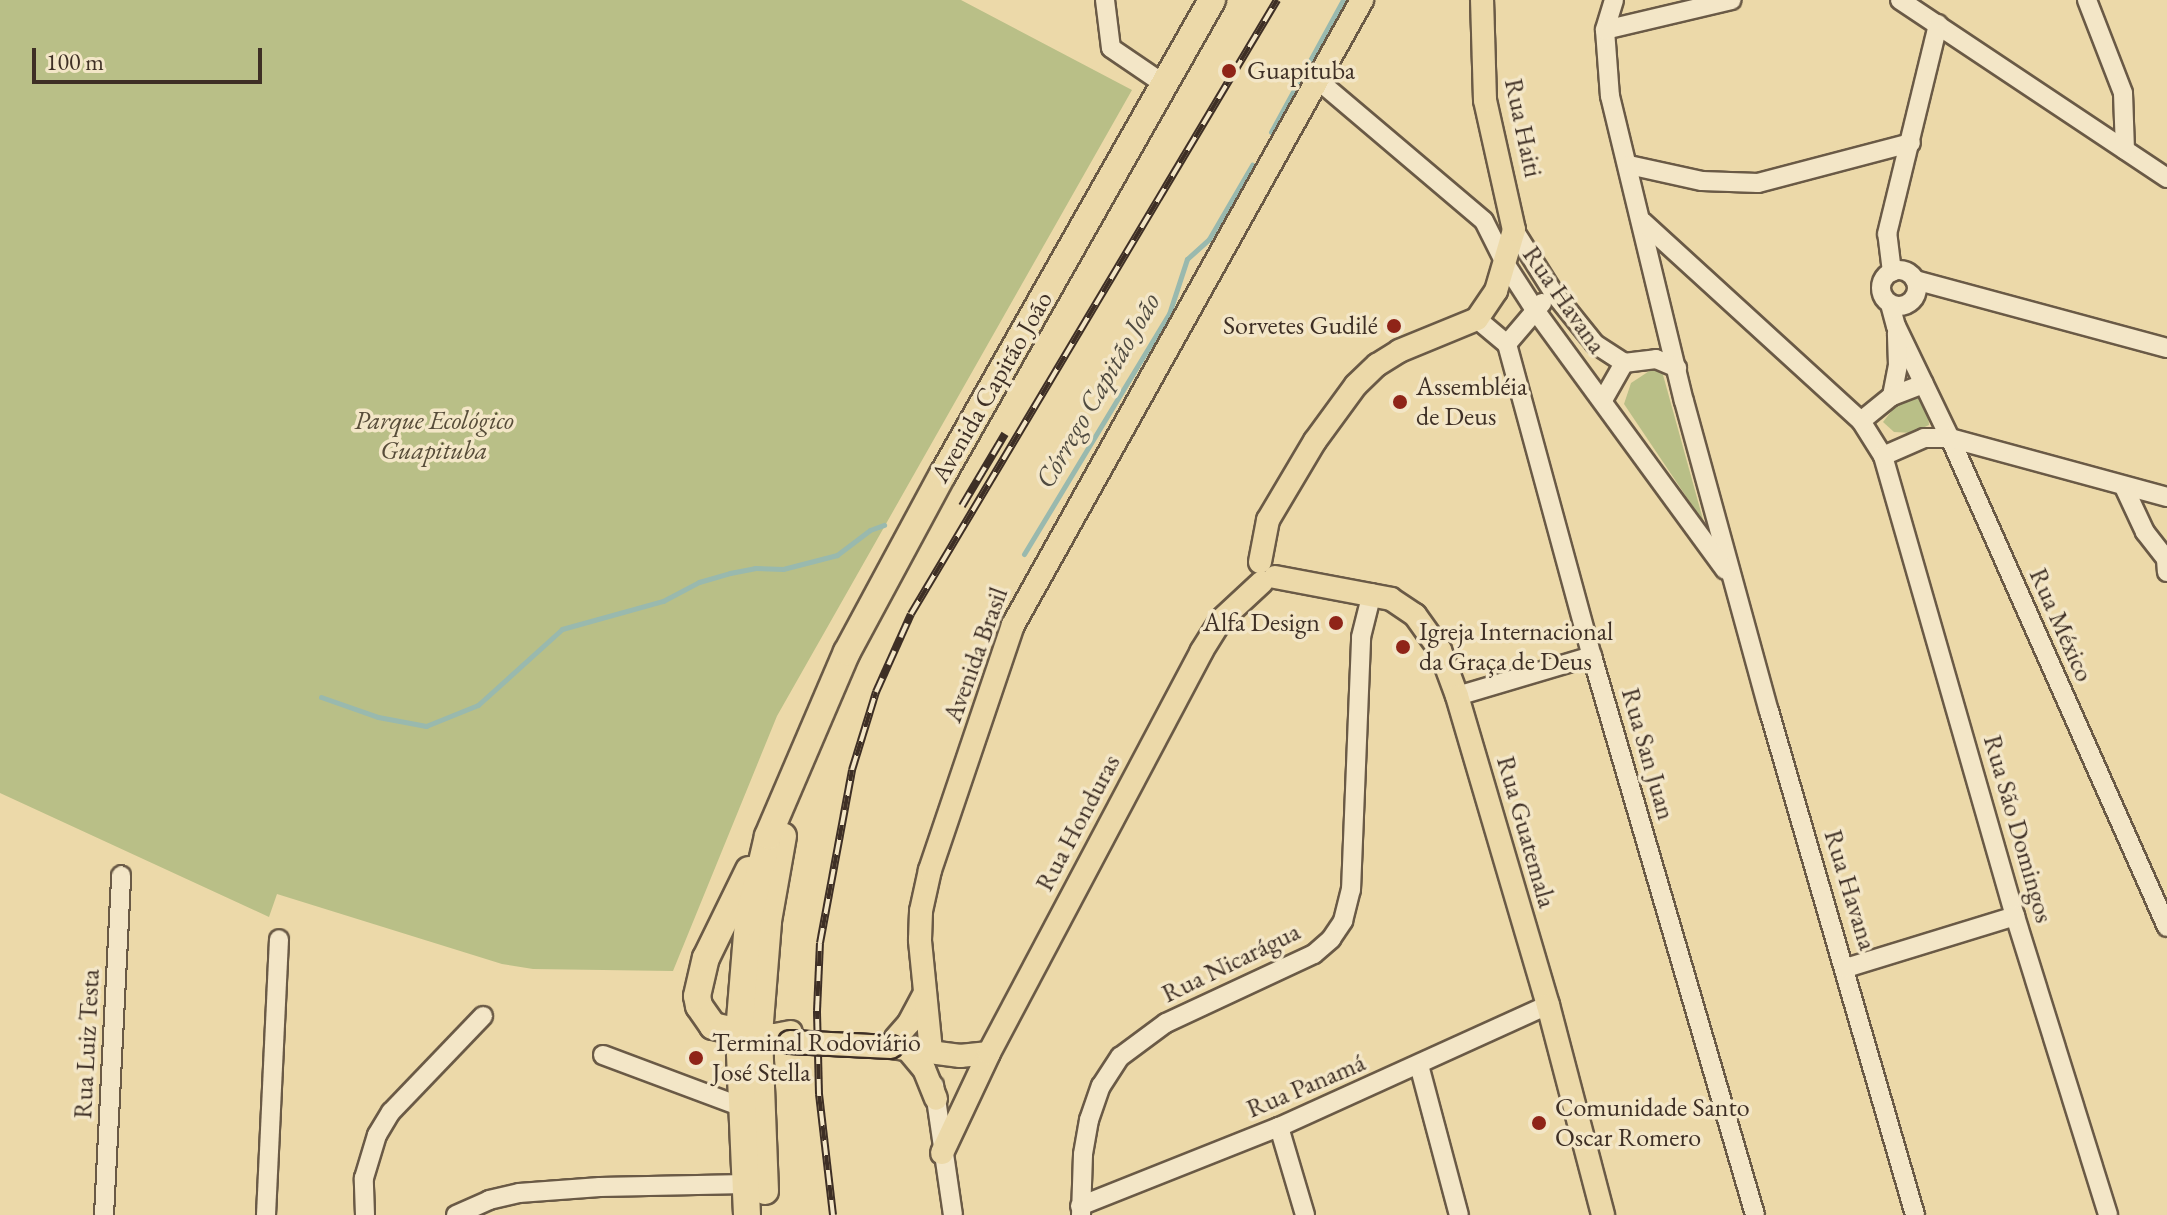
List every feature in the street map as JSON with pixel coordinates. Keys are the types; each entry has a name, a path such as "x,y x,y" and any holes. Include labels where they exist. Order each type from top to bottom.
{"highway":[{"name":"Avenida Capitão João","path":"758,922 793,784 814,723 854,639 943,474 1212,0"},
{"name":"Avenida Capitão João","path":"766,1215 771,1035 758,922 768,836 793,784"},
{"path":"768,836 715,939 698,982 699,1006 713,1026 771,1035"},
{"path":"715,939 737,924 758,922"},
{"name":"Avenida Capitão João","path":"747,1215 742,1107 771,1035"}],"main road":[{"name":"Avenida Brasil","path":"930,1046 921,925 930,870 1013,625 1362,0"},
{"name":"Rua Haiti","path":"1482,0 1485,100 1514,230 1506,265"},
{"path":"1266,574 1268,520 1315,441 1356,385 1377,365 1399,351 1477,319 1496,291 1506,265"},
{"name":"Rua Guatemala","path":"1266,574 1372,593 1401,604 1428,630 1440,650 1457,696 1548,1005 1603,1215"},
{"name":"Rua Honduras","path":"942,1153 989,1053 1201,652 1220,621 1266,574"},
{"path":"896,1043 925,993"},
{"path":"771,1035 930,1046 960,1056 989,1053"},
{"path":"896,1043 924,1069 936,1099"}],"street":[{"path":"1105,0 1111,48 1164,84"},
{"path":"1614,0 1605,30 1732,0"},
{"path":"1900,0 2167,178"},
{"path":"2087,0 2116,68 2123,93 2125,150"},
{"path":"1904,302 1881,287 1892,272 1887,234 1938,24"},
{"name":"Rua Havana","path":"1605,30 1610,96 1677,368 1733,581 1915,1215"},
{"name":"Rua Havana","path":"1319,81 1484,221 1506,265 1535,310 1733,581"},
{"path":"1629,165 1702,181 1758,183 1911,143"},
{"name":"Rua São Domingos","path":"1643,222 1861,421 1883,456 2015,916 2108,1215"},
{"name":"Rua Havana","path":"1514,230 1553,292 1595,344 1624,363 1656,359"},
{"path":"1892,272 1905,271 1915,280 2167,348"},
{"path":"1904,302 1915,280"},
{"path":"1904,302 1945,287"},
{"path":"1477,319 1507,344 1553,292"},
{"name":"Rua México","path":"1904,302 1896,326 1950,438 2167,927"},
{"name":"Rua México","path":"1904,302 1906,345"},
{"path":"1892,396 1898,365 1896,326"},
{"path":"1671,339 1667,349 1656,359 1677,368"},
{"name":"Rua San Juan","path":"1507,344 1592,656 1755,1215"},
{"path":"1603,400 1624,363"},
{"path":"1861,421 1892,396 1924,384"},
{"path":"1883,456 1924,438 1950,438 2167,497"},
{"path":"2124,487 2145,532 2167,562"},
{"name":"Rua Nicarágua","path":"1080,1211 1089,1120 1101,1086 1120,1057 1166,1023 1314,954 1331,939 1343,921 1352,875 1361,637 1372,593"},
{"path":"1457,696 1592,656"},
{"name":"Rua Luiz Testa","path":"104,1215 121,875"},
{"path":"1846,968 2015,916"},
{"path":"266,1215 279,939"},
{"name":"Rua Panamá","path":"1080,1211 1279,1127 1548,1005"},
{"path":"365,1215 364,1178 377,1135 391,1112 483,1016"},
{"name":"Avenida Brasil","path":"930,1046 942,1153 953,1215"},
{"path":"603,1055 742,1107"},
{"path":"1419,1065 1459,1215"},
{"path":"1279,1127 1305,1215"},
{"path":"456,1215 489,1200 519,1193 600,1187 746,1184"}],"green space":[{"name":"Parque Ecológico Guapituba","path":"0,0 961,0 1132,90 777,716 673,971 533,969 502,964 277,894 269,917 0,793"},
{"path":"1660,364 1704,523 1624,404 1631,383"},
{"path":"1917,393 1928,414 1929,425 1912,433 1894,432 1883,422 1904,395"}],"waterway":[{"name":"Córrego Capitão João","path":"1271,132 1343,0"},
{"name":"Córrego Capitão João","path":"1024,554 1169,314 1187,259 1209,239 1252,165"},
{"path":"321,697 378,717 426,726 478,705 562,629 663,601 699,582 730,573 755,568 783,569 837,555 870,530 884,525"}],"railway":[{"path":"833,1215 819,1094 817,1011 820,943 852,770 876,692 911,614 1277,0"},
{"path":"962,506 1005,434"}],"place":[{"name":"Guapituba","path":"1229,71"},
{"name":"Sorvetes Gudilé","path":"1394,326"},
{"name":"Assembléia de Deus","path":"1400,402"},
{"name":"Alfa Design","path":"1336,623"},
{"name":"Igreja Internacional da Graça de Deus","path":"1403,647"},
{"name":"Terminal Rodoviário José Stella","path":"696,1058"},
{"name":"Comunidade Santo Oscar Romero","path":"1539,1123"}]}
